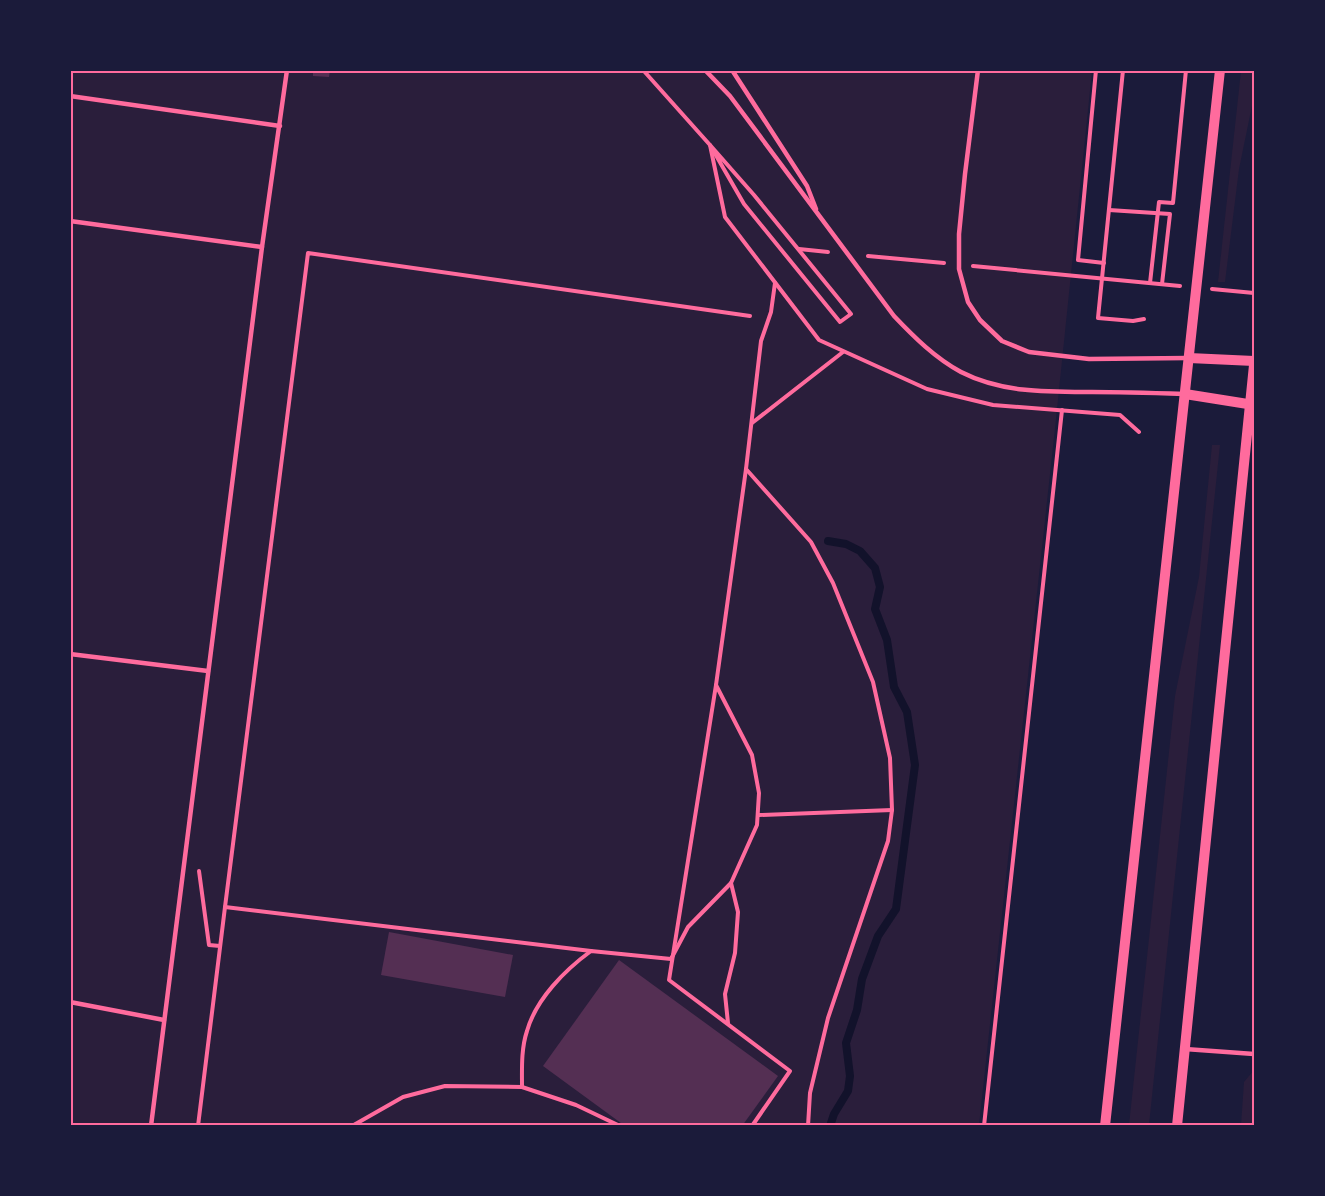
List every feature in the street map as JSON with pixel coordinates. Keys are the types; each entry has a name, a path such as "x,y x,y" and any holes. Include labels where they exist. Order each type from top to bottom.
{"street":[{"path":"1105,1125 1220,70"},
{"path":"1177,1125 1252,405 1254,363 1190,358"},
{"path":"1185,394 1252,405"}],"lane":[{"path":"151,1125 262,247 287,70"},
{"path":"705,70 730,96 894,316 915,339 960,372 1008,388 1050,392 1185,394"},
{"path":"732,70 807,186 818,214"},
{"path":"978,70 959,234 959,269 968,302 980,320 1002,340 1029,352 1089,359 1190,358"},
{"path":"70,96 280,126"},
{"path":"70,221 262,247"},
{"path":"70,654 208,671"},
{"path":"70,1002 164,1020"},
{"path":"1185,1049 1254,1054"}],"path":[{"path":"643,70 710,145 754,195 851,314 840,322 744,204 710,145"},
{"path":"1096,70 1078,260 1104,263"},
{"path":"1123,70 1098,318 1133,321 1144,319"},
{"path":"1150,283 1160,202 1173,203 1186,70"},
{"path":"710,145 725,217 819,340 927,389 993,405 1120,415 1139,432"},
{"path":"1109,210 1170,214 1162,284"},
{"path":"799,249 834,253"},
{"path":"198,1125 308,253 750,316"},
{"path":"857,255 951,264"},
{"path":"963,265 1185,286"},
{"path":"752,1125 790,1071 669,980 716,685 752,424 761,341 771,312 775,283"},
{"path":"1208,289 1254,293"},
{"path":"752,424 843,351"},
{"path":"984,1125 1062,411"},
{"path":"746,469 811,542 833,583 873,682 890,758 892,810 888,842 828,1018 810,1093 808,1125"},
{"path":"671,959 688,927 731,883 757,825 759,815 759,793 752,755 716,685"},
{"path":"759,815 892,810"},
{"path":"198,865 209,945 220,946"},
{"path":"728,1024 724,993 735,953 738,912 731,883"},
{"path":"225,907 671,959"},
{"path":"522,1087 522,1062 527,1030 532,1019 543,998 569,967 591,951"},
{"path":"352,1125 403,1097 445,1086 522,1087 576,1105 620,1125"}],"shaded area":[{"path":"70,71 1092,71 979,1125 71,1125"},
{"path":"1241,71 1254,71 1254,96 1239,169 1225,282 1218,282"},
{"path":"1212,445 1220,445 1149,1125 1129,1125 1175,696 1199,577"},
{"path":"1254,1070 1254,1125 1241,1125 1244,1082"}],"building":[{"path":"313,70 330,70 329,77 313,76"},
{"path":"389,932 513,955 505,997 381,975"},
{"path":"619,960 778,1076 742,1126 625,1126 543,1066"}],"waterway":[{"path":"828,541 846,544 860,551 875,568 880,587 875,609 887,640 894,687 907,712 915,765 896,909 878,936 862,979 857,1010 846,1043 850,1076 848,1091 834,1114 830,1126"}]}
